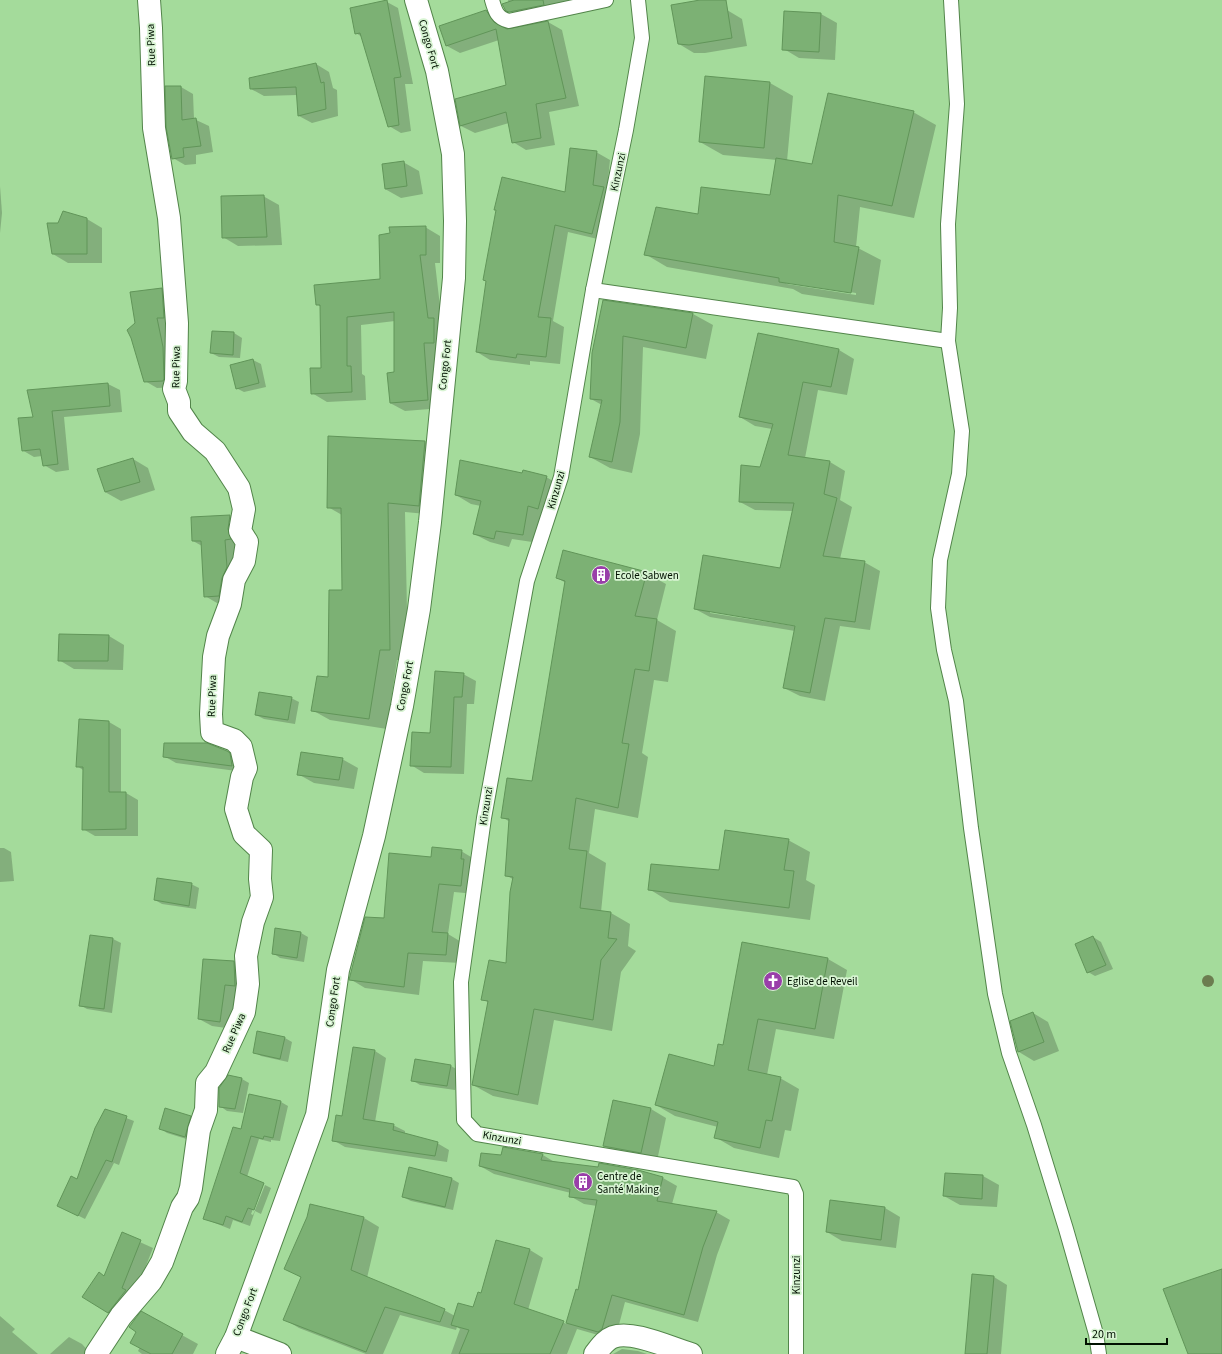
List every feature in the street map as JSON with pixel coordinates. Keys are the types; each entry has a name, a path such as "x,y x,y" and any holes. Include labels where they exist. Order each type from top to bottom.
{"street":[{"name":"Rue Piwa","path":"96,1354 121,1316 151,1281 162,1262 182,1207 188,1198 191,1188 199,1130 206,1110 207,1083 216,1072 244,1012 248,984 246,956 253,922 262,897 260,879 261,850 244,834 236,809 242,777 246,768 241,747 234,740 212,732 211,714 214,657 218,636 230,604 234,580 244,561 246,551 247,542 240,531 244,509 239,488 215,451 193,432 180,411 179,402 174,389 176,381 177,324 169,218 154,128 151,28 148,0"},
{"name":"Congo Fort","path":"231,1345 317,1115 338,970 374,836 402,706 419,609 430,522 454,278 455,221 453,154 437,71 416,0"},
{"path":"595,1354 601,1346 613,1337 630,1335 691,1354"},
{"path":"231,1345 280,1354"}],"lane":[{"path":"492,0 496,13 502,19 509,21 606,0"},
{"name":"Kinzunzi","path":"638,0 642,38 626,130 593,290 561,477 527,581 484,818 460,982 464,1120 477,1134 793,1187 796,1194 796,1354"},
{"path":"951,0 957,104 948,224 950,308 948,341 962,431 959,474 940,560 938,608 944,650 956,701 971,828 997,1002 1009,1053 1036,1132 1066,1229 1096,1334 1099,1354"},
{"path":"593,290 948,341"}],"building":[{"path":"387,0 401,77 394,78 399,125 388,127 360,33 355,34 350,8"},
{"path":"514,0 543,0 544,5 509,12 506,11 502,4"},
{"path":"700,0 726,0 732,38 689,45 678,44 671,5"},
{"path":"486,10 494,22 507,29 548,21 566,98 536,104 541,138 512,143 506,112 460,126 455,99 506,85 496,29 446,46 439,26"},
{"path":"784,11 821,13 819,52 782,50"},
{"path":"316,63 321,83 324,82 326,109 298,116 296,87 250,89 249,78"},
{"path":"705,76 770,82 764,148 699,142"},
{"path":"165,86 181,86 182,120 196,118 201,146 183,148 184,157 172,159 166,127"},
{"path":"828,93 914,111 892,206 838,195 834,242 859,247 851,293 779,282 779,278 644,255 656,207 698,214 701,187 770,195 776,158 812,164"},
{"path":"570,148 597,151 593,185 604,187 592,234 555,225 538,317 551,318 546,357 517,354 516,358 476,352 486,281 483,280 496,210 494,210 502,177 565,192"},
{"path":"404,161 407,186 385,189 382,164"},
{"path":"264,195 267,237 222,238 221,196"},
{"path":"63,211 87,218 87,254 52,254 47,223 58,223"},
{"path":"426,226 426,255 420,255 428,318 434,318 434,343 424,343 428,400 390,403 387,373 394,372 394,312 347,317 347,366 351,366 352,392 311,394 310,368 321,368 320,305 316,305 314,285 380,279 379,235 390,233 389,227"},
{"path":"162,288 164,318 157,318 163,347 164,379 163,381 144,382 131,338 127,330 135,323 130,292"},
{"path":"603,300 693,313 686,348 623,336 620,422 612,462 589,457 602,400 590,399 592,353"},
{"path":"212,331 234,332 233,355 210,353"},
{"path":"758,333 839,349 831,387 803,382 788,455 830,461 824,494 837,498 823,556 865,561 855,622 825,618 810,693 783,688 795,626 694,609 703,555 780,568 794,503 739,502 741,465 760,467 773,424 739,417"},
{"path":"253,359 259,383 236,389 230,365"},
{"path":"108,383 110,406 52,411 58,464 43,466 40,449 22,451 18,418 33,417 27,390"},
{"path":"328,436 425,441 419,506 388,503 390,650 380,650 369,719 311,711 317,676 328,677 329,590 342,590 341,508 327,508"},
{"path":"133,458 140,482 105,492 97,469"},
{"path":"460,460 522,473 523,470 547,476 538,509 528,506 523,535 496,531 494,539 473,534 481,501 455,495"},
{"path":"230,515 228,529 231,539 225,540 227,567 222,578 219,596 204,597 201,541 192,541 191,517"},
{"path":"563,550 647,572 635,616 657,619 649,671 635,669 622,743 629,744 618,808 576,798 569,849 587,851 580,908 611,912 608,938 617,939 601,960 593,1020 534,1009 518,1095 472,1085 488,1001 481,1000 489,960 506,963 510,892 513,877 505,876 509,819 501,818 507,778 532,781 565,581 556,578"},
{"path":"59,634 109,635 108,661 58,661"},
{"path":"435,671 464,673 462,697 454,697 451,767 410,766 412,732 430,733"},
{"path":"259,692 292,697 288,720 255,715"},
{"path":"79,719 109,721 109,792 126,792 126,829 82,830 83,767 76,767"},
{"path":"164,743 207,743 230,753 232,766 163,757"},
{"path":"301,752 343,758 339,780 297,775"},
{"path":"725,830 789,839 784,870 794,871 789,908 648,890 651,864 719,870"},
{"path":"432,847 462,850 461,859 464,859 461,886 439,884 432,932 448,933 446,955 408,953 404,987 349,980 365,917 384,918 389,853 431,857"},
{"path":"157,878 192,883 189,906 154,900"},
{"path":"275,928 301,932 297,958 272,954"},
{"path":"90,935 113,938 104,1009 79,1006"},
{"path":"1093,936 1106,965 1087,973 1075,944"},
{"path":"742,942 828,958 815,1029 758,1019 748,1070 781,1077 772,1121 766,1120 760,1148 714,1138 718,1122 655,1105 669,1054 714,1066 718,1044 723,1045"},
{"path":"203,959 234,961 235,986 225,985 220,1022 198,1019"},
{"path":"1033,1012 1044,1042 1018,1052 1010,1021"},
{"path":"257,1031 285,1037 280,1059 253,1053"},
{"path":"353,1047 375,1050 363,1119 394,1124 393,1130 438,1142 435,1156 332,1141 336,1115 342,1116"},
{"path":"415,1059 451,1065 447,1086 411,1081"},
{"path":"228,1075 242,1078 235,1109 219,1107 219,1088"},
{"path":"249,1094 281,1101 273,1138 264,1136 263,1139 251,1136 240,1173 264,1183 254,1210 248,1208 242,1222 226,1216 223,1225 203,1219 233,1127 241,1129"},
{"path":"613,1100 651,1108 641,1153 603,1146"},
{"path":"165,1108 191,1116 185,1137 159,1129"},
{"path":"105,1109 127,1116 112,1162 106,1160 78,1216 57,1206 71,1176 77,1179 95,1128"},
{"path":"503,1147 543,1154 541,1160 598,1167 599,1163 638,1170 663,1177 657,1201 717,1211 703,1247 684,1315 612,1295 602,1329 598,1332 566,1323 576,1289 578,1290 597,1200 569,1197 570,1189 479,1166 481,1153 501,1155"},
{"path":"409,1167 452,1178 445,1207 402,1197"},
{"path":"945,1173 983,1175 982,1199 943,1196"},
{"path":"830,1200 885,1207 881,1240 826,1232"},
{"path":"310,1204 364,1217 351,1270 445,1309 440,1322 385,1307 366,1352 283,1320 301,1277 284,1269 307,1217"},
{"path":"122,1232 141,1240 122,1288 126,1290 108,1313 82,1297 99,1272 104,1276"},
{"path":"496,1240 530,1249 514,1304 564,1321 550,1354 459,1354 469,1330 451,1325 458,1303 473,1307 478,1292 481,1293"},
{"path":"1222,1269 1222,1354 1188,1354 1163,1289"},
{"path":"972,1274 994,1276 987,1354 965,1354"},
{"path":"141,1311 183,1334 172,1354 151,1354 130,1343 136,1332 129,1327"}],"place":[{"name":"Ecole Sabwen","path":"601,575"},
{"name":"Eglise de Reveil","path":"773,981"},
{"name":"Centre de Santé Making","path":"583,1182"}]}
